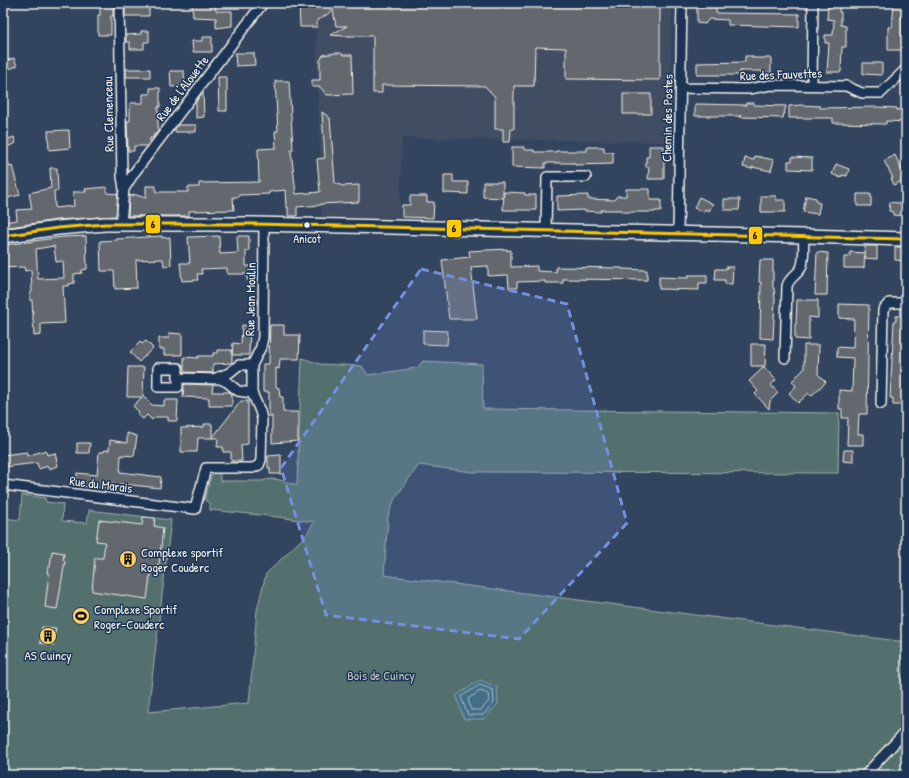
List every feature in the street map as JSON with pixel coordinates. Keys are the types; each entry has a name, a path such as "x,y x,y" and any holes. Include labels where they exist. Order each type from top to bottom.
{"street":[{"name":"Rue Clemenceau","path":"119,3 122,176 124,189 121,224"},
{"name":"Rue de l'Alouette","path":"124,189 134,173 262,3"},
{"name":"Chemin des Postes","path":"678,234 682,3"},
{"path":"812,85 813,3"},
{"name":"Rue des Fauvettes","path":"681,88 749,89 767,85 812,85 846,86 859,92 878,93 883,92 906,69"},
{"path":"899,76 906,84"},
{"path":"546,230 547,177 586,177"},
{"path":"3,236 79,226 121,224 264,224 906,239"},
{"name":"Rue Jean Moulin","path":"195,509 206,468 253,468 261,463 262,419 252,392 252,365 261,347 264,336 264,224"},
{"path":"785,358 786,286 788,281 802,266 804,236"},
{"path":"881,404 883,310 888,303 906,303"},
{"path":"213,378 229,373 239,365 252,365"},
{"path":"178,378 213,378 224,380 238,391 252,392"},
{"name":"Rue du Marais","path":"3,485 195,509"},
{"path":"865,775 906,730"}],"highlighted area":[{"path":"421,269 567,304 627,523 519,639 326,615 281,468"}],"shaded area":[{"path":"315,3 672,3 670,142 402,138 400,218 322,217"}],"green space":[{"name":"Bois de Cuincy","path":"302,358 320,364 362,366 368,375 417,368 423,361 482,364 483,409 839,413 838,473 472,472 419,465 395,498 388,516 384,575 906,642 906,775 3,775 3,518 20,520 22,495 45,498 46,502 63,504 62,521 87,523 89,510 171,520 148,712 249,703 257,610 266,574 307,534 314,522 210,510 210,504 206,501 205,497 211,476 214,473 220,473 220,481 262,481 275,479 297,485"}],"water":[{"path":"480,680 497,687 498,704 484,719 464,719 456,696"}],"building":[{"path":"100,3 113,3 111,35 98,35 98,15 100,15"},
{"path":"125,3 149,3 149,16 125,16"},
{"path":"215,3 216,11 232,11 232,26 216,28 216,18 193,17 192,4"},
{"path":"299,3 660,3 660,80 566,79 566,48 535,47 534,86 514,86 514,129 511,129 510,142 503,142 503,129 495,129 495,97 485,86 382,85 382,93 373,93 373,36 330,35 347,26 336,26 333,10 317,20 317,27 300,27"},
{"path":"828,3 840,3 839,12 841,12 841,25 846,26 846,47 842,47 841,72 827,72 829,43 825,43 825,35 833,35 834,20 827,19"},
{"path":"894,3 905,3 905,15 902,15 902,41 905,41 905,50 888,50 888,27 892,27"},
{"path":"697,7 716,7 716,13 799,14 799,27 728,25 728,20 709,19 705,24 697,23"},
{"path":"141,31 149,31 149,42 144,42 144,49 130,49 130,42 126,42 126,35 141,34"},
{"path":"202,37 212,37 212,52 193,52 192,41 202,41"},
{"path":"235,53 254,53 255,65 236,66"},
{"path":"336,53 352,55 353,94 327,95 320,87 312,87 312,80 320,80 320,61 323,55"},
{"path":"745,56 753,56 752,58 771,58 771,73 762,73 762,71 740,71 740,75 697,75 697,63 745,62"},
{"path":"14,58 17,66 3,71 3,62"},
{"path":"863,63 882,63 882,75 863,74"},
{"path":"126,69 150,69 150,77 126,77"},
{"path":"170,71 184,71 185,86 171,87"},
{"path":"218,77 227,77 227,111 219,111"},
{"path":"275,81 289,81 293,150 291,150 296,194 320,192 317,159 325,158 322,112 330,118 335,183 343,186 359,185 359,202 297,207 297,216 288,216 285,190 269,192 269,194 239,195 239,197 233,197 234,210 189,211 189,216 128,216 129,195 133,196 133,194 146,198 146,186 156,186 156,192 188,192 188,187 199,187 199,183 259,182 258,149 276,148 275,131 278,131"},
{"path":"150,88 160,88 158,131 154,134 153,138 150,138 150,142 147,146 134,146 134,151 128,151 127,121 130,121 130,103 143,103 143,94 150,94"},
{"path":"203,91 204,117 196,118 196,102"},
{"path":"623,94 651,94 651,114 623,114"},
{"path":"746,103 754,103 754,105 786,106 783,118 695,116 695,104 746,105"},
{"path":"789,106 820,106 820,108 897,108 897,110 906,110 906,122 886,121 886,124 833,123 833,118 789,118"},
{"path":"178,125 196,125 196,132 175,132"},
{"path":"69,130 70,148 49,150 48,131"},
{"path":"14,137 16,143 3,149 3,141"},
{"path":"649,146 664,146 664,179 648,179 649,167 646,167 646,157 649,157"},
{"path":"512,147 524,147 524,150 534,150 534,152 556,152 587,151 587,147 604,147 604,152 613,152 613,164 575,165 575,163 545,163 545,168 512,167"},
{"path":"3,151 10,167 12,166 20,195 3,199"},
{"path":"895,155 905,177 901,179 902,181 894,185 891,178 893,178 884,161"},
{"path":"755,156 774,160 771,171 752,167 752,169 743,167 745,158 754,160"},
{"path":"792,157 812,158 812,170 788,169 788,161 792,161"},
{"path":"836,164 849,169 847,176 842,175 841,178 832,174"},
{"path":"50,168 57,168 58,191 54,191 55,208 74,206 73,192 86,192 85,189 107,187 107,193 118,194 116,216 57,220 3,228 3,222 17,220 16,210 32,209 29,193 51,188"},
{"path":"444,175 453,175 453,182 468,182 468,194 444,193"},
{"path":"483,182 503,182 503,198 483,197"},
{"path":"626,189 650,189 650,200 661,200 661,211 557,211 557,196 588,195 588,199 614,200 617,196 626,196"},
{"path":"504,192 536,195 536,210 503,210"},
{"path":"857,194 871,194 871,206 857,206"},
{"path":"410,196 427,196 427,202 434,202 433,218 402,217 402,205 410,205"},
{"path":"761,196 776,196 776,200 785,200 785,212 761,212"},
{"path":"806,196 816,198 816,202 820,203 818,214 803,212"},
{"path":"699,197 713,204 709,211 705,209 704,212 694,208"},
{"path":"724,199 740,199 739,210 724,210"},
{"path":"890,202 906,204 906,216 893,215 893,212 889,211"},
{"path":"86,236 87,269 82,270 82,273 74,274 74,283 69,284 69,286 63,286 65,323 41,324 41,335 34,336 32,300 30,301 30,293 32,292 31,270 25,271 24,267 3,268 3,261 6,260 5,245 63,237","holes":["54,246 56,262 63,261 64,278 38,279 36,249"]},
{"path":"162,236 162,238 170,237 171,265 164,266 163,259 136,260 137,288 115,289 114,271 101,271 100,241"},
{"path":"219,236 220,254 238,253 237,236 249,236 249,251 246,251 246,266 254,266 255,279 247,280 247,274 227,274 227,268 201,269 202,274 197,274 198,280 182,281 180,263 190,263 188,237"},
{"path":"865,246 877,246 877,259 865,258"},
{"path":"895,247 906,247 906,261 895,260"},
{"path":"507,249 507,251 511,250 511,267 537,266 537,271 556,272 556,267 647,270 647,280 563,279 563,283 545,283 545,281 517,282 517,288 509,288 508,275 488,276 488,266 471,267 477,319 449,319 442,260 470,257 469,251"},
{"path":"817,252 828,253 827,295 815,295"},
{"path":"850,252 865,253 864,268 844,268 844,257 850,257"},
{"path":"760,260 773,260 773,288 775,300 773,339 760,338"},
{"path":"726,267 733,267 732,284 725,284 725,280 715,280 716,269 726,269"},
{"path":"688,275 707,275 707,283 699,283 699,290 659,289 659,277 688,278"},
{"path":"797,300 818,300 818,318 809,317 809,340 795,339"},
{"path":"839,304 869,305 867,414 859,414 858,434 863,434 863,445 847,445 848,418 842,418 842,409 839,409 839,390 852,391 853,358 837,357 837,347 853,348 854,319 839,318"},
{"path":"896,316 906,316 905,405 893,405 893,398 890,398 894,321 896,321"},
{"path":"242,325 250,326 249,355 232,355 233,343 241,344"},
{"path":"270,325 284,325 284,335 300,335 299,359 280,359 279,369 276,368 276,387 279,388 280,397 283,397 283,412 298,412 298,441 272,443 272,416 269,416 269,392 263,392 263,364 269,364"},
{"path":"423,330 448,331 447,345 423,344"},
{"path":"169,333 182,334 182,355 164,355 164,349 159,349 159,338 169,338"},
{"path":"146,341 153,348 139,362 130,352 140,342 142,344"},
{"path":"751,344 766,344 765,366 751,366"},
{"path":"804,345 819,345 818,374 826,382 811,396 809,393 798,403 789,393 796,386 792,381 804,369"},
{"path":"218,350 232,350 232,363 213,364 213,373 184,372 184,357 198,358 198,356 213,356 213,353 218,353"},
{"path":"128,367 144,367 143,396 152,405 164,406 164,400 178,400 177,421 168,421 168,417 155,417 152,420 147,415 143,419 137,414 139,412 133,406 142,397 127,397"},
{"path":"764,367 776,380 771,385 778,393 770,401 769,409 755,394 758,391 749,381"},
{"path":"184,384 213,385 212,392 230,392 232,394 232,406 209,406 209,398 183,397"},
{"path":"241,401 248,401 248,444 241,445 242,461 231,461 231,452 223,452 223,447 217,447 218,438 212,438"},
{"path":"204,424 212,424 212,438 198,438 197,452 181,452 181,428 204,427"},
{"path":"127,433 137,436 134,456 121,455 120,472 161,477 160,488 112,483 112,488 76,486 77,473 97,475 99,452 109,450 110,440 127,443"},
{"path":"77,443 90,443 89,453 77,453"},
{"path":"46,450 47,455 55,453 58,466 49,469 48,466 39,469 37,463 3,467 3,455 27,452 27,456"},
{"path":"844,450 853,450 853,462 843,461"},
{"path":"281,455 281,474 270,474 270,468 268,468 268,456"},
{"name":"Complexe sportif Roger Couderc","path":"143,517 155,518 154,526 163,528 159,565 157,565 156,571 152,570 147,599 92,591 95,558 103,558 105,542 96,541 99,520 142,525"},
{"path":"52,551 64,553 63,560 65,561 57,609 45,607 49,574 47,573 48,567 50,567"},
{"name":"AS Cuincy","path":"42,627 56,628 53,645 40,643"}],"transit line":[{"name":"6","path":"3,236 58,228 105,224 254,224 906,239"}],"place":[{"name":"Anicot","path":"307,225"},
{"name":"Complexe sportif Roger Couderc","path":"128,559"},
{"name":"Complexe Sportif Roger-Couderc","path":"81,616"},
{"name":"AS Cuincy","path":"48,636"}]}
